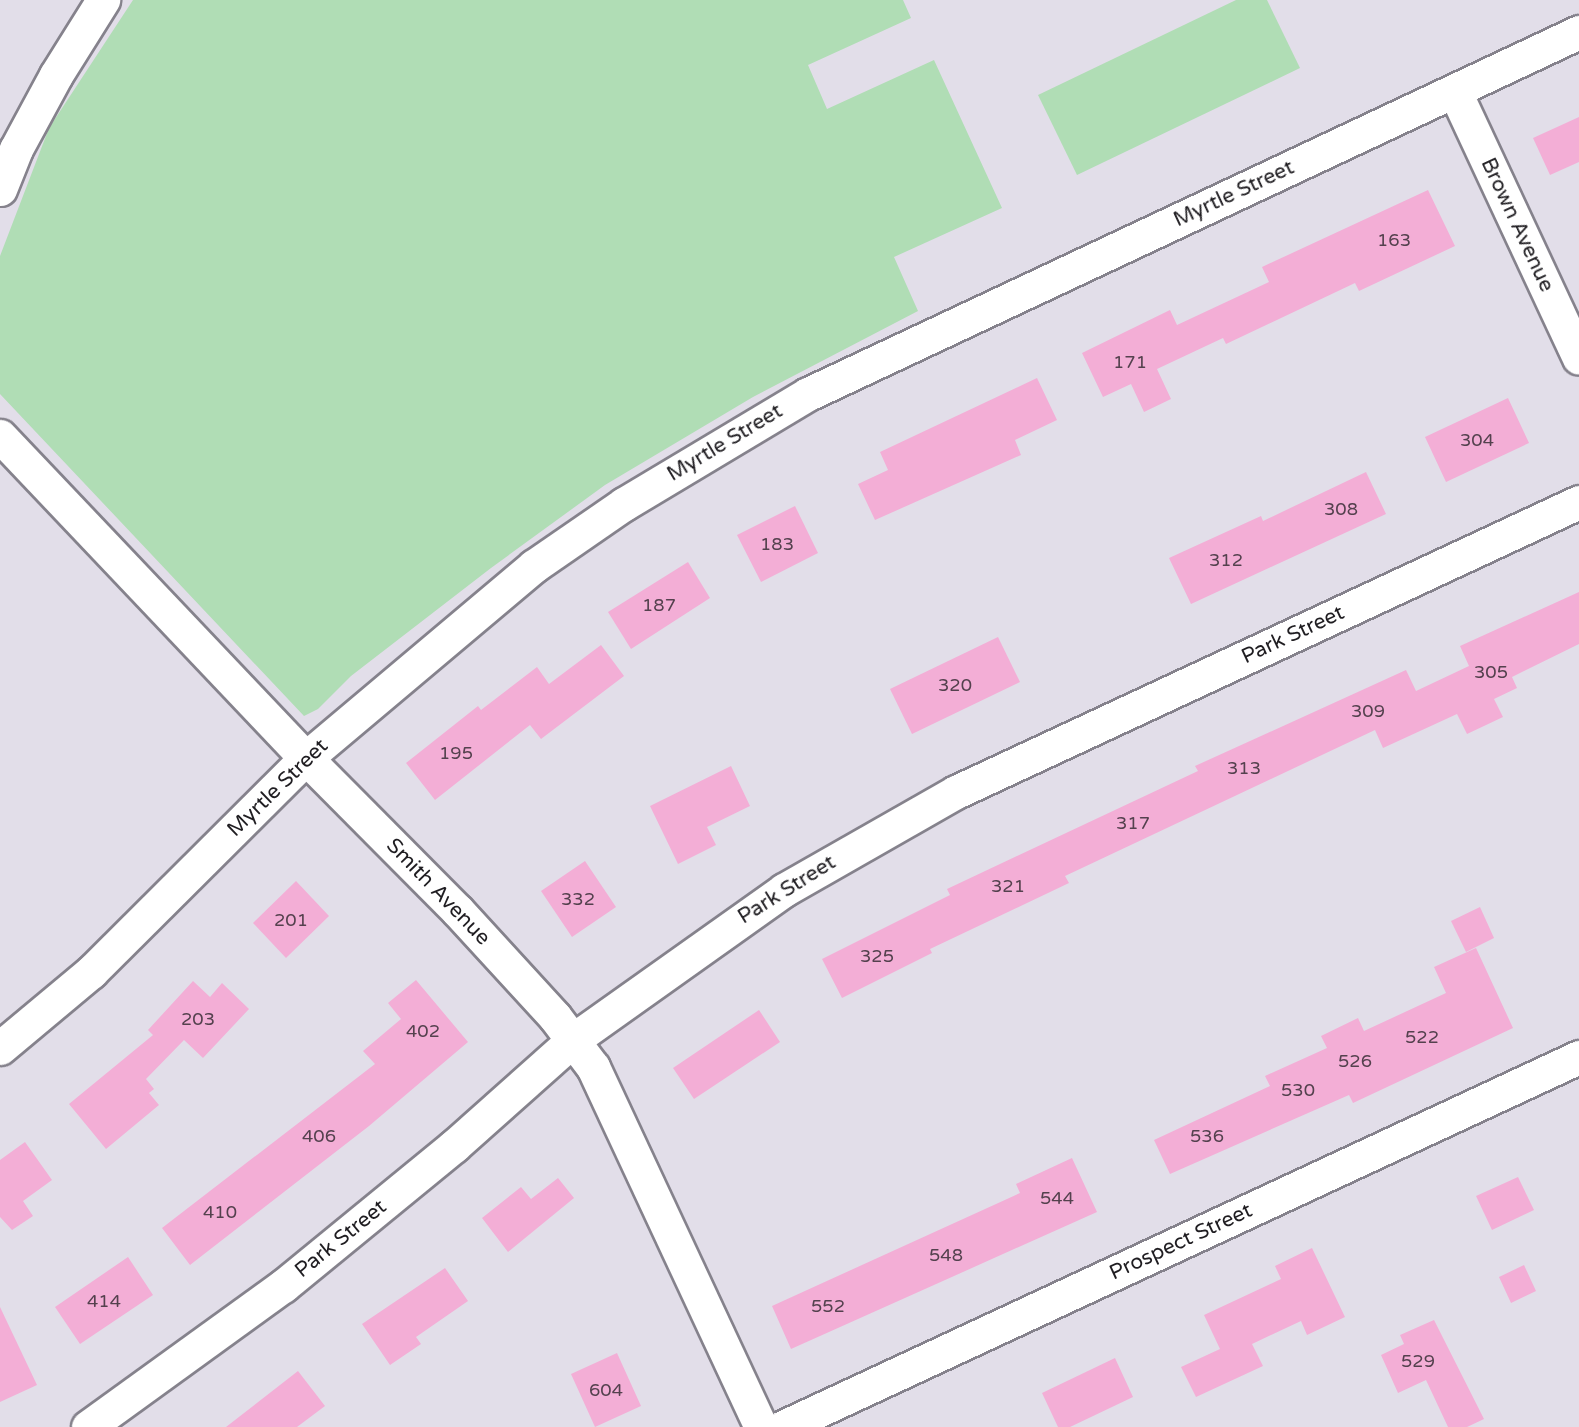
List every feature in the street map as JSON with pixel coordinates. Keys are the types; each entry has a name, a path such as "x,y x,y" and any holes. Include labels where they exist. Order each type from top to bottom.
{"street":[{"path":"0,189 16,149 56,75 103,0"},
{"name":"Myrtle Street","path":"0,1048 91,972 306,758 534,566 624,503 808,394 1579,32"},
{"name":"Brown Avenue","path":"1455,92 1579,358"},
{"name":"Smith Avenue","path":"0,436 306,758 457,910 573,1040 593,1068 761,1427"},
{"name":"Park Street","path":"88,1427 283,1286 454,1146 573,1040 722,931 785,890 917,812 1579,502"},
{"name":"Prospect Street","path":"783,1427 1579,1057"}],"green space":[{"path":"133,0 903,0 911,18 808,65 827,109 934,60 1002,208 894,257 918,311 753,397 605,485 491,568 351,676 318,709 304,716 0,394 0,256 49,128"},
{"path":"1236,0 1267,0 1300,68 1077,175 1038,95"}],"building":[{"path":"1579,117 1579,162 1550,175 1533,138"},
{"path":"1428,190 1455,246 1359,291 1355,283 1226,344 1223,338 1157,369 1171,399 1144,412 1131,384 1103,397 1082,353 1170,310 1177,325 1269,282 1262,267"},
{"path":"1037,378 1057,420 1015,440 1021,455 875,520 858,484 888,470 880,452"},
{"path":"1508,398 1529,443 1446,482 1425,437"},
{"path":"1366,472 1386,514 1191,604 1169,558 1261,516 1263,521"},
{"path":"795,506 818,553 761,582 737,535"},
{"path":"688,562 710,598 631,649 608,612"},
{"path":"1579,592 1579,644 1512,677 1517,688 1494,699 1503,717 1467,734 1457,714 1383,748 1375,730 1065,876 1069,883 930,949 932,953 842,998 822,959 950,895 947,889 1198,771 1195,766 1406,670 1416,691 1469,666 1460,646"},
{"path":"998,637 1020,682 912,734 890,689"},
{"path":"601,645 624,676 541,739 530,725 435,800 406,763 478,706 481,710 537,667 549,684"},
{"path":"731,766 750,806 707,827 716,845 678,864 650,806"},
{"path":"585,861 616,907 572,937 541,891"},
{"path":"296,881 329,916 286,958 253,923"},
{"path":"1480,907 1494,938 1466,952 1451,921"},
{"path":"1476,948 1513,1028 1353,1103 1349,1095 1170,1174 1154,1140 1270,1086 1265,1076 1327,1048 1321,1036 1358,1018 1364,1031 1446,993 1434,967"},
{"path":"416,980 468,1042 369,1126 190,1265 162,1228 375,1064 363,1051 401,1019 388,1003"},
{"path":"193,981 210,997 222,983 249,1009 203,1058 184,1040 146,1079 154,1089 149,1093 159,1105 106,1149 69,1104 153,1035 148,1030"},
{"path":"759,1010 780,1042 694,1099 673,1068"},
{"path":"25,1142 52,1180 23,1201 33,1216 12,1230 0,1217 0,1160"},
{"path":"1072,1158 1097,1212 791,1349 772,1306 1020,1193 1016,1184"},
{"path":"1518,1177 1534,1210 1492,1230 1476,1196"},
{"path":"558,1178 574,1198 508,1252 482,1218 521,1187 531,1199"},
{"path":"1312,1248 1345,1317 1307,1335 1301,1321 1252,1344 1263,1366 1196,1397 1181,1367 1220,1349 1204,1315 1281,1279 1275,1266"},
{"path":"128,1257 153,1295 80,1344 55,1307"},
{"path":"1524,1265 1536,1291 1511,1303 1499,1277"},
{"path":"445,1268 468,1301 416,1337 421,1344 390,1365 362,1324"},
{"path":"0,1307 37,1385 0,1402"},
{"path":"1434,1320 1484,1419 1467,1427 1448,1427 1426,1380 1398,1393 1381,1355 1404,1344 1400,1335"},
{"path":"617,1353 641,1406 595,1427 571,1374"},
{"path":"1115,1358 1133,1397 1070,1427 1058,1427 1042,1393"},
{"path":"298,1371 325,1406 297,1427 226,1427"}]}
